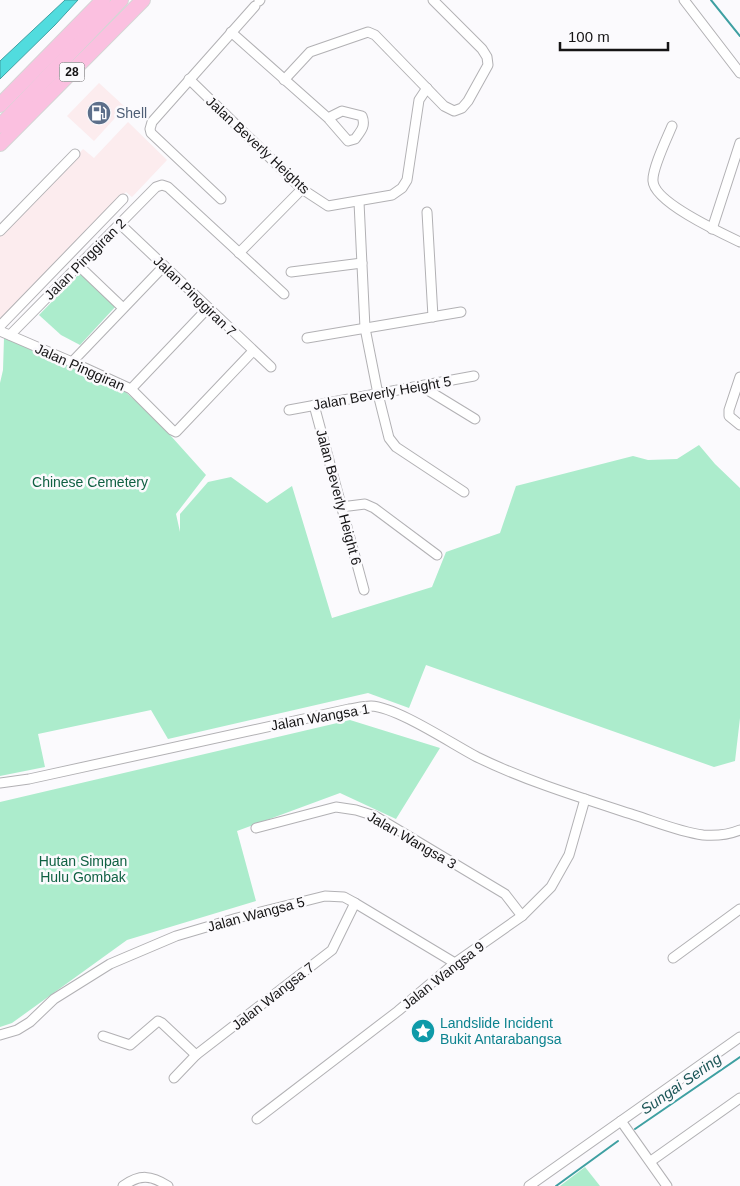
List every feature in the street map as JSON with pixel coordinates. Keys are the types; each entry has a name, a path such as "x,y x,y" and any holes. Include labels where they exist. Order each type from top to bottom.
{"highway":[{"path":"0,105 103,0"},
{"name":"28","path":"0,126 122,0"},
{"name":"28","path":"0,144 144,0"}],"street":[{"path":"284,80 310,52 368,32 375,35 444,106 454,111 462,108 468,101 488,65 488,58 482,49 433,0"},
{"path":"684,0 740,73"},
{"path":"221,199 151,133 150,129 152,122 258,2"},
{"path":"231,32 328,118"},
{"name":"Jalan Beverly Heights","path":"190,79 302,189 328,206 392,195 402,188 407,180 419,100 427,88"},
{"path":"672,126 654,172 653,182 657,192 666,200 712,229 740,242"},
{"path":"712,229 740,143"},
{"path":"0,231 75,154"},
{"name":"Jalan Pinggiran 2","path":"10,335 156,188 162,185 168,187 240,253"},
{"path":"284,294 240,253 302,189"},
{"name":"Jalan Pinggiran 2","path":"0,326 123,198"},
{"path":"359,202 365,328 389,438 396,447 464,492"},
{"path":"427,212 433,317"},
{"name":"Jalan Pinggiran 7","path":"120,224 271,368"},
{"path":"291,272 362,263"},
{"path":"79,266 123,308"},
{"path":"72,362 164,266"},
{"path":"131,389 208,308"},
{"path":"307,338 461,312"},
{"name":"Jalan Pinggiran","path":"0,331 131,389 176,432 253,351"},
{"name":"Jalan Beverly Height 5","path":"289,410 474,376"},
{"path":"740,377 729,410 729,416 740,424"},
{"path":"421,386 475,419"},
{"name":"Jalan Beverly Height 6","path":"314,405 364,590"},
{"path":"342,508 365,504 374,508 437,555"},
{"name":"Jalan Wangsa 1","path":"0,783 30,779 349,709 372,706 385,709 406,719 477,757 585,799 702,835 726,835 740,830"},
{"name":"Jalan Wangsa 9","path":"257,1119 398,1011 455,963 522,916 551,887 569,854 585,799"},
{"name":"Jalan Wangsa 3","path":"256,828 336,807 356,810 375,816 505,894 522,916"},
{"name":"Jalan Wangsa 5","path":"0,1035 17,1030 30,1022 54,999 110,964 176,936 237,918 325,896 344,898 355,903 455,963"},
{"name":"Jalan Wangsa 7","path":"174,1078 196,1055 332,950 355,903"},
{"path":"673,958 740,909"},
{"path":"102,1036 130,1044 158,1021 196,1055"},
{"path":"530,1186 740,1037"},
{"path":"651,1161 740,1098"},
{"path":"621,1121 667,1186"},
{"path":"123,1186 132,1180 146,1177 157,1178 168,1186"}],"shaded area":[{"name":"Shell","path":"99,83 125,107 94,141 67,116"},
{"path":"128,122 167,160 132,197 126,192 0,322 0,235 83,149 94,158"}],"green space":[{"path":"80,273 116,306 80,345 61,335 39,315"},
{"name":"Chinese Cemetery","path":"4,338 78,367 122,389 153,416 206,475 176,514 180,532 180,514 208,482 231,477 267,503 292,486 332,618 432,587 446,552 500,533 516,486 633,456 648,460 677,459 699,445 715,464 740,488 740,718 735,761 714,767 426,665 409,708 368,693 168,739 151,710 38,734 45,767 0,776 0,383 3,370"},
{"name":"Hutan Simpan Hulu Gombak","path":"350,720 440,748 396,819 340,793 237,831 256,901 127,940 12,1023 0,1027 0,802"},
{"path":"585,1167 600,1186 560,1186"}],"water":[{"path":"65,0 78,0 0,79 0,61"}],"waterway":[{"name":"Sungai Sering","path":"711,0 740,36"},
{"name":"Sungai Sering","path":"635,1129 740,1057"},
{"name":"Sungai Sering","path":"556,1186 618,1141"}],"place":[{"name":"Shell","path":"99,113"},
{"name":"Landslide Incident Bukit Antarabangsa","path":"423,1031"}]}
